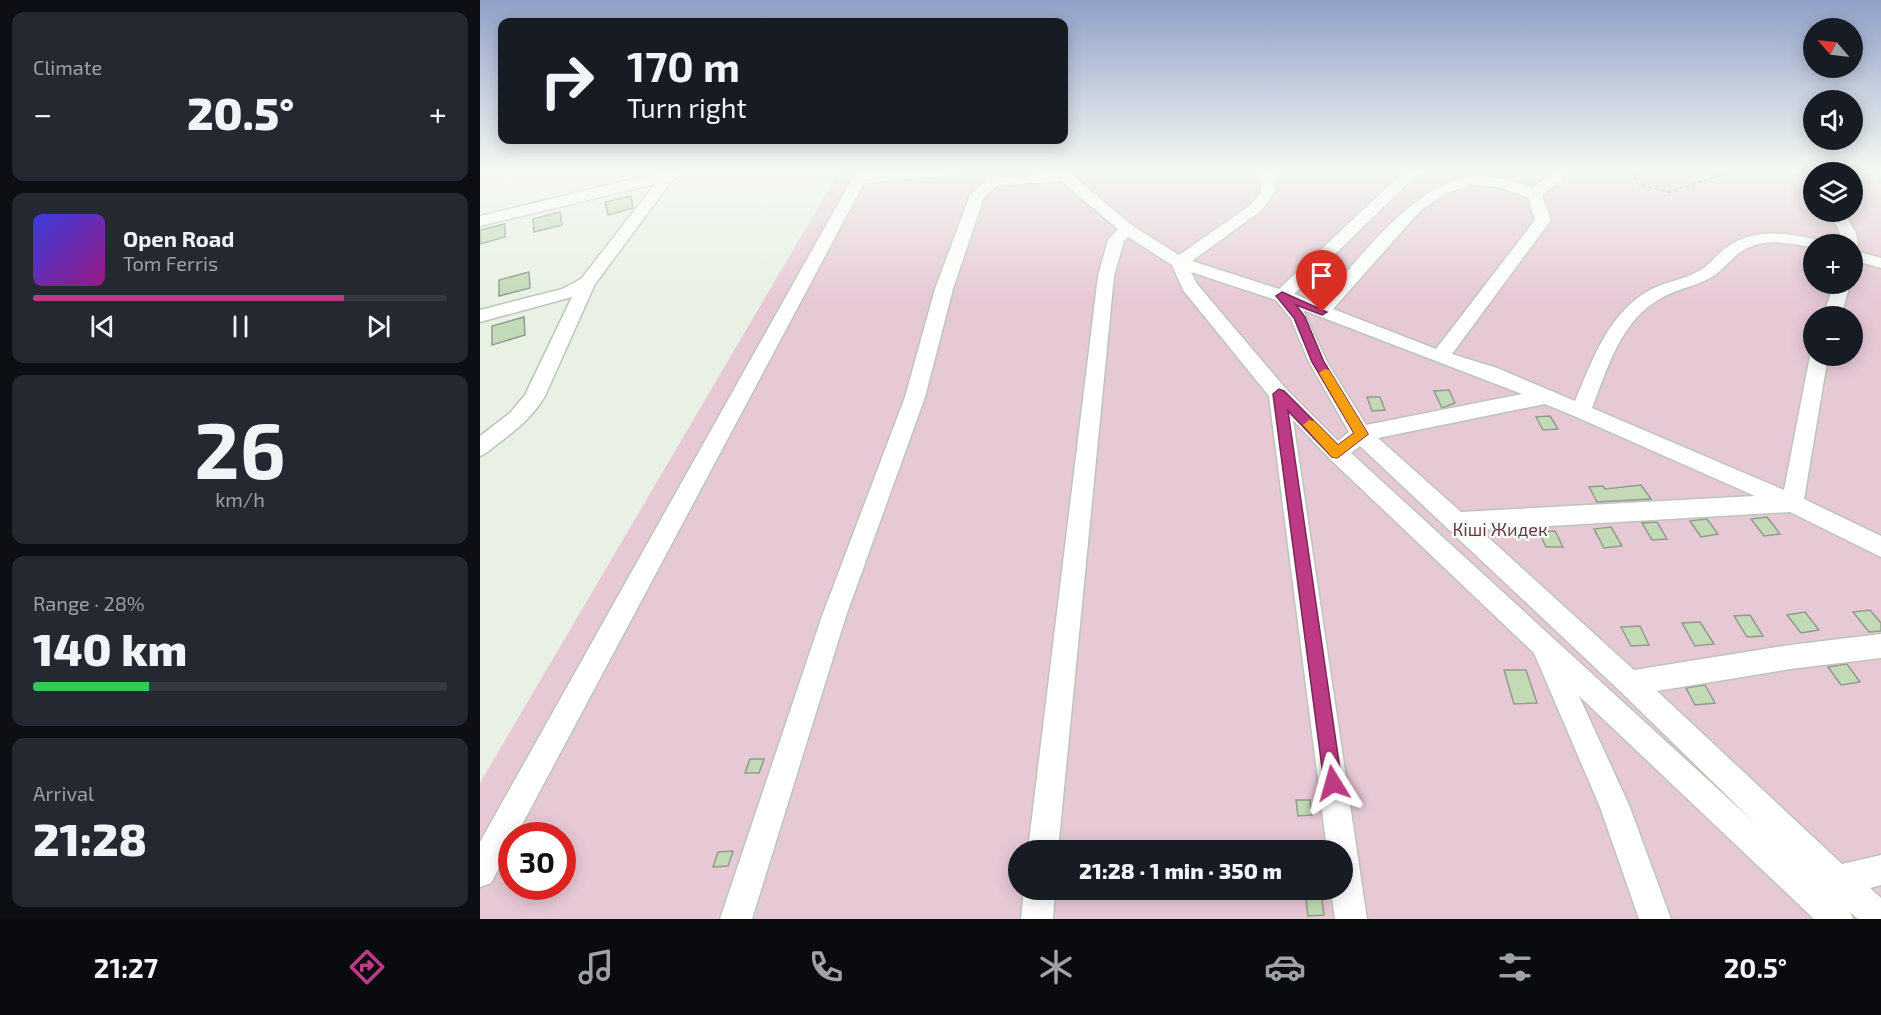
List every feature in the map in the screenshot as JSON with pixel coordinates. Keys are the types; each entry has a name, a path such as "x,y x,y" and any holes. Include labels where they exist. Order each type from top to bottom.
{"street":[{"path":"480,221 513,213"},
{"path":"483,442 510,425 525,412 536,396 587,283 644,213"},
{"path":"480,872 840,213"},
{"path":"736,919 834,616 915,397 944,289 970,213"},
{"path":"1108,213 1127,229 1179,262 1282,296 1440,357 1490,373 1792,503 1881,547"},
{"path":"1179,262 1249,213"},
{"path":"1282,296 1369,213"},
{"path":"1322,312 1411,213"},
{"path":"1440,357 1543,220 1541,213"},
{"path":"1044,840 1106,276 1116,240 1127,229"},
{"path":"1581,411 1609,345 1632,312 1649,297 1712,271 1733,249 1762,237 1803,241"},
{"path":"1863,258 1881,263"},
{"path":"1179,262 1189,286 1279,394 1337,453 1837,919"},
{"path":"480,316 568,292 587,283"},
{"path":"1282,296 1299,317 1318,362 1361,434 1630,683 1837,881 1881,918"},
{"path":"1792,503 1817,366"},
{"path":"1279,394 1340,840"},
{"path":"1337,453 1361,434 1546,397"},
{"path":"1454,522 1792,503"},
{"path":"1543,645 1614,805 1655,919"},
{"path":"1630,683 1790,657 1881,646"},
{"path":"1837,881 1881,870"},
{"path":"1037,919 1039,900"},
{"path":"1348,900 1351,919"}],"green space":[{"name":"Кіші Жидек","path":"815,213 1803,213 1803,222 1863,222 1863,213 1881,213 1881,919 480,919 480,783"}],"building":[{"path":"560,213 562,225 534,232 533,219"},
{"path":"505,224 505,237 480,244 480,230"},
{"path":"529,272 530,288 499,296 499,280"},
{"path":"524,317 525,335 492,345 492,326"},
{"path":"1449,390 1455,403 1442,408 1434,391"},
{"path":"1367,397 1380,397 1385,410 1372,411"},
{"path":"1550,416 1558,429 1543,430 1536,417"},
{"path":"1641,485 1651,499 1597,502 1589,487 1603,486 1605,489"},
{"path":"1767,517 1780,534 1764,536 1751,519"},
{"path":"1707,519 1718,534 1701,537 1690,521"},
{"path":"1657,522 1667,539 1652,540 1642,523"},
{"path":"1611,527 1622,546 1604,548 1594,529"},
{"path":"1555,531 1563,547 1546,547 1539,532"},
{"path":"1870,610 1881,623 1881,631 1869,632 1853,612"},
{"path":"1805,612 1819,630 1801,633 1787,615"},
{"path":"1750,615 1763,636 1747,637 1734,616"},
{"path":"1700,622 1714,644 1695,646 1682,623"},
{"path":"1640,626 1649,645 1631,646 1621,627"},
{"path":"1847,664 1860,682 1841,685 1828,667"},
{"path":"1504,670 1526,670 1537,703 1514,704"},
{"path":"1705,685 1715,703 1695,705 1686,688"},
{"path":"750,759 764,759 759,773 745,773"},
{"path":"1296,800 1310,800 1312,815 1298,816"},
{"path":"733,851 728,866 713,867 718,852"},
{"path":"1306,900 1322,900 1324,915 1308,916"}],"slow traffic":[{"path":"1309,425 1337,453 1361,434 1325,373"}],"route":[{"path":"1322,312 1282,296 1299,317 1318,362 1361,434 1337,453 1279,394 1333,783"}]}
